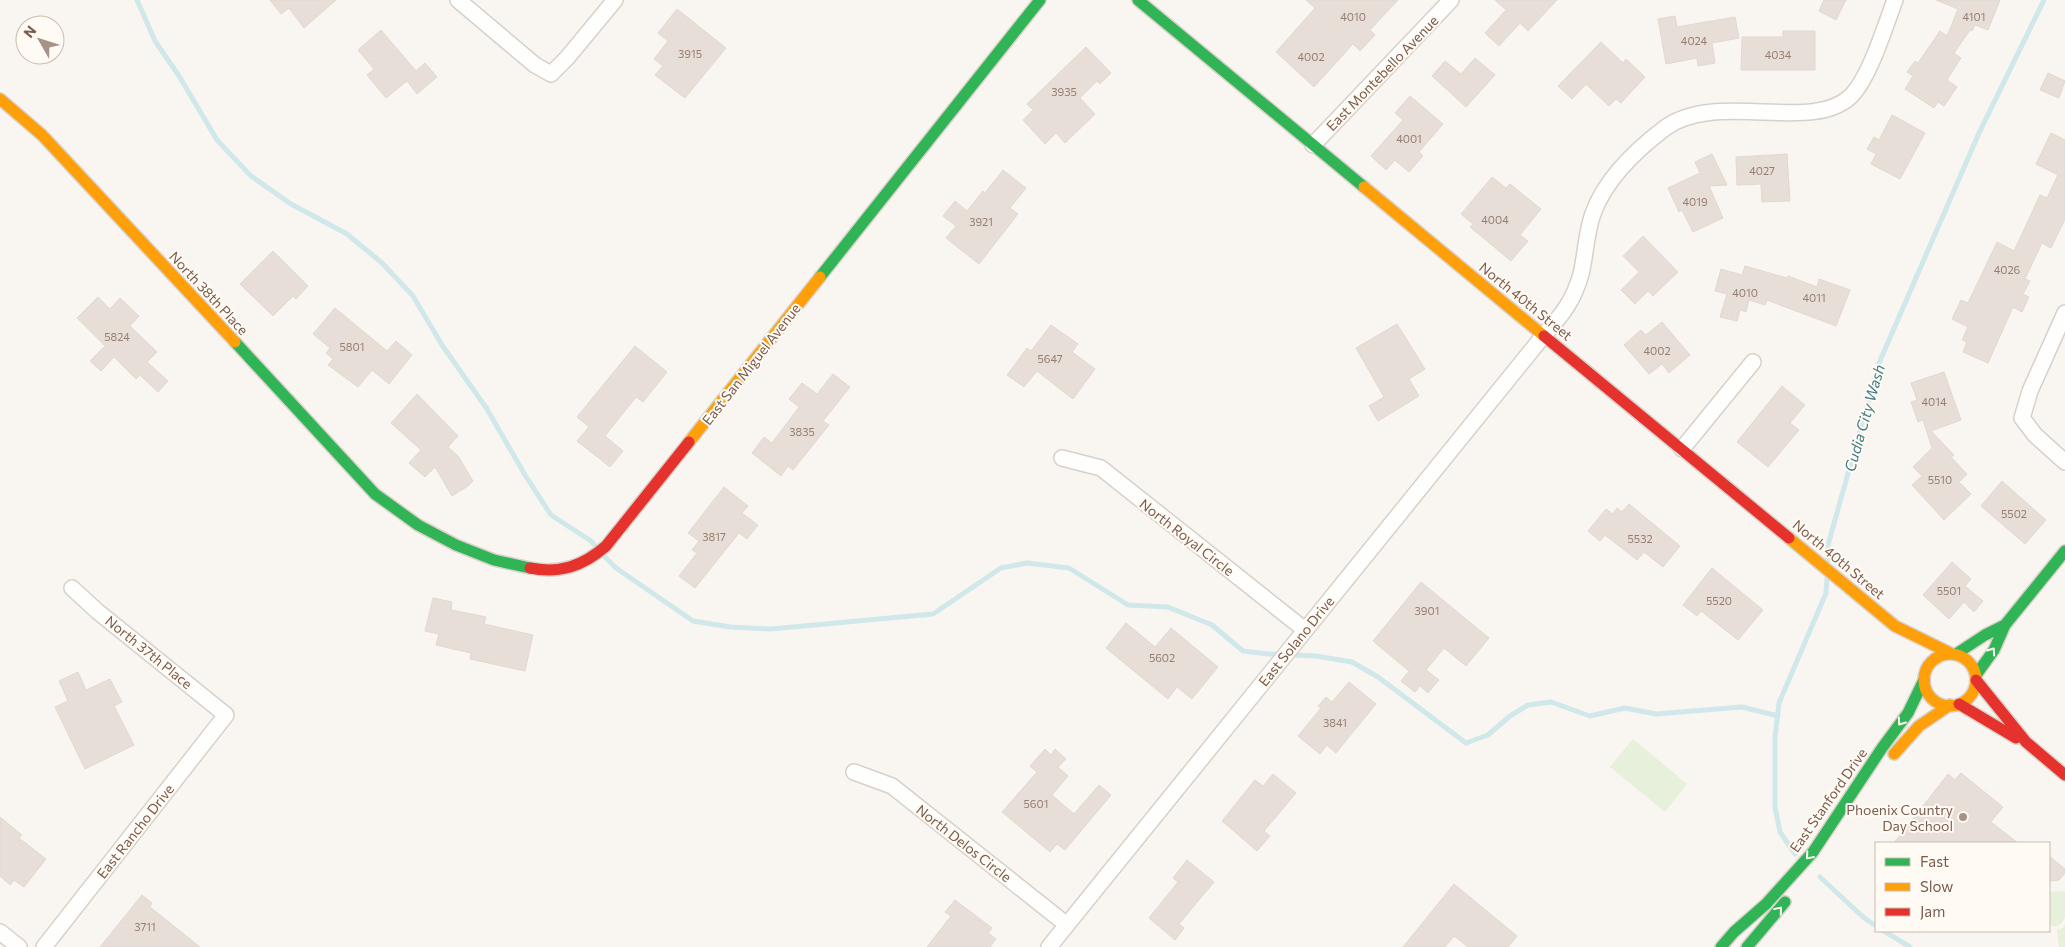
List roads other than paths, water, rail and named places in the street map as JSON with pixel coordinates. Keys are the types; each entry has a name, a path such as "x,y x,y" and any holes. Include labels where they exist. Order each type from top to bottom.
{"street":[{"path":"458,0 535,65 551,74 567,58 615,0"},
{"name":"East San Miguel Avenue","path":"394,509 426,530 451,543 514,566 552,571 584,564 594,557 624,525 1040,0"},
{"name":"North 40th Street","path":"1138,0 1895,626 1912,649"},
{"name":"East Montebello Avenue","path":"1313,146 1451,0"},
{"path":"1544,335 1566,310 1581,275 1594,212 1610,180 1638,150 1666,127 1692,115 1720,111 1808,112 1833,108 1851,96 1866,74 1895,0"},
{"name":"North 38th Place","path":"0,99 42,134 351,470 375,494 394,509"},
{"path":"2065,313 2030,392 2022,418 2035,435 2065,462"},
{"name":"East Solano Drive","path":"1049,947 1544,335"},
{"path":"1682,449 1753,362"},
{"name":"North Royal Circle","path":"1062,458 1101,468 1305,630"},
{"path":"1954,705 1972,695 1976,677 1984,662 1994,650 2005,625 2065,551"},
{"name":"North 37th Place","path":"72,588 97,611 226,715"},
{"path":"1924,677 1931,662 1937,657 1953,654 2005,625"},
{"name":"North 40th Street","path":"1895,626 1953,654"},
{"path":"1953,654 1969,662 1976,677 1995,705 2026,742 2065,775"},
{"path":"1917,661 1929,695 1935,700 1954,705 2026,742"},
{"name":"East Stanford Drive","path":"1721,947 1734,932 1766,904 1813,852 1882,748 1908,713 1924,677"},
{"name":"East Stanford Drive","path":"1887,764 1905,740 1920,726 1936,712 1954,705"},
{"name":"East Rancho Drive","path":"44,947 226,715"},
{"name":"North Delos Circle","path":"854,772 892,786 1067,925"},
{"name":"East Stanford Drive","path":"1746,947 1820,858 1861,801"},
{"path":"0,932 19,947"}],"waterway":[{"path":"137,0 155,41 179,76 217,140 251,176 291,204 347,234 382,263 413,296 442,345 487,409 525,475 551,515 591,541 597,548"},
{"name":"Cudia City Wash","path":"1828,562 1828,545 1879,363 1979,133 2044,0"},
{"path":"604,556 616,568 693,621 730,627 771,629 933,614 1001,568 1027,563 1069,568 1128,605 1168,607 1212,625 1243,651 1316,656 1352,662 1378,677 1466,743 1488,735 1510,716 1528,705 1551,702 1590,716 1625,708 1656,714 1742,707 1778,716"},
{"name":"Cudia City Wash","path":"1795,854 1780,832 1775,807 1775,738 1779,703 1826,593 1827,578"},
{"name":"Cudia City Wash","path":"1820,877 1863,917 1875,925"},
{"name":"Cudia City Wash","path":"1886,932 1910,947"}],"place":[{"name":"Phoenix Country Day School","path":"1963,817"}]}
